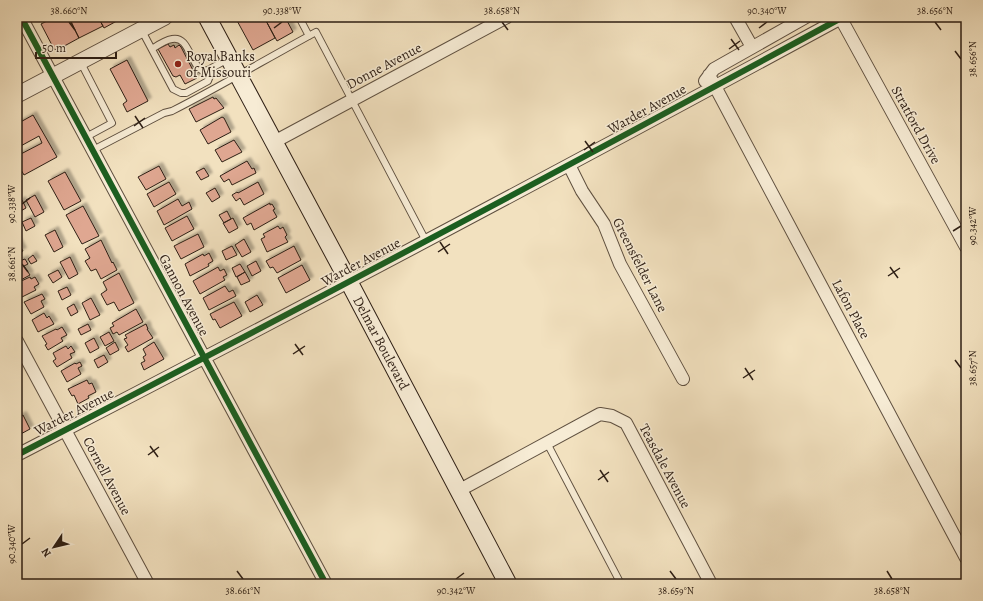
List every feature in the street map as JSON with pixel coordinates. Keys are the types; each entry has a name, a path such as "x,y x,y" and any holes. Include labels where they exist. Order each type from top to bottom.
{"main road":[{"name":"Delmar Boulevard","path":"207,17 508,584"}],"street":[{"name":"Gannon Avenue","path":"21,17 326,584"},
{"path":"17,95 165,17"},
{"name":"Donne Avenue","path":"274,142 507,17"},
{"path":"735,17 752,47"},
{"path":"712,81 841,17"},
{"name":"Stratford Drive","path":"841,17 966,247"},
{"path":"712,81 714,69 803,18"},
{"name":"Warder Avenue","path":"17,455 205,358 569,165 690,99 712,81"},
{"name":"Lafon Place","path":"712,81 966,558"},
{"name":"Greensfelder Lane","path":"569,165 582,191 604,224 620,264 683,379"},
{"name":"Cornell Avenue","path":"17,341 148,584"},
{"name":"Teasdale Avenue","path":"458,491 600,414 612,416 626,423 711,584"}],"lane":[{"path":"299,17 310,36"},
{"path":"141,29 173,89 181,93 186,93 208,80 210,76 208,70"},
{"path":"93,150 164,113 172,111 214,90 316,32 426,241"},
{"path":"152,48 171,39 180,40 185,44 200,70 203,71 230,59"},
{"path":"80,61 112,123 86,137"},
{"path":"547,443 621,584"}],"building":[{"path":"55,17 69,17 79,38 57,50 54,49 41,24"},
{"path":"68,17 98,17 103,26 79,38"},
{"path":"98,17 124,17 104,28"},
{"path":"235,17 264,17 275,38 253,50"},
{"path":"264,17 285,17 293,32 277,41"},
{"name":"Royal Banks of Missouri","path":"168,44 170,47 174,45 175,48 179,45 181,47 197,78 185,84 180,75 176,77 173,76 158,49"},
{"path":"127,60 148,101 127,112 123,104 127,101 110,69"},
{"path":"213,97 214,99 216,98 224,108 196,122 189,109"},
{"path":"33,115 57,157 24,175 17,163 17,156 42,143 39,136 17,148 17,124"},
{"path":"222,117 224,118 231,132 208,144 200,130"},
{"path":"234,140 242,152 222,162 215,150"},
{"path":"247,161 252,169 254,168 256,173 232,185 229,179 224,182 220,176"},
{"path":"159,166 166,179 146,190 138,177"},
{"path":"204,168 209,176 201,180 196,172"},
{"path":"65,172 81,201 64,210 48,181"},
{"path":"169,182 176,194 154,207 147,194"},
{"path":"258,182 264,194 244,205 240,198 236,201 232,195 237,192 238,193"},
{"path":"215,188 220,197 212,202 206,193"},
{"path":"35,195 44,212 35,217 26,200"},
{"path":"178,199 182,206 189,202 192,209 164,225 157,211"},
{"path":"22,200 26,208 17,213 17,203"},
{"path":"270,203 270,205 272,204 275,209 273,210 277,217 254,230 251,223 247,225 243,218"},
{"path":"83,206 99,236 82,244 66,215"},
{"path":"227,211 231,219 224,223 219,215"},
{"path":"187,216 194,229 172,241 165,228"},
{"path":"31,218 35,226 26,231 22,222"},
{"path":"233,218 238,228 229,233 223,223"},
{"path":"278,226 280,229 283,227 287,235 285,237 288,242 267,252 261,239 265,237 263,234"},
{"path":"55,230 63,247 54,252 45,235"},
{"path":"198,234 204,247 181,259 174,246"},
{"path":"244,239 251,252 242,257 235,245"},
{"path":"17,240 23,251 17,254"},
{"path":"101,240 117,270 101,279 96,269 91,271 85,261 90,258 85,249"},
{"path":"232,246 237,255 226,260 222,251"},
{"path":"294,246 301,260 277,273 273,267 270,268 266,261"},
{"path":"209,253 213,261 208,264 209,266 190,276 185,264 203,254 204,256"},
{"path":"33,255 37,261 31,264 28,259"},
{"path":"70,257 78,274 69,279 60,262"},
{"path":"25,259 28,264 24,266 30,275 17,282 17,262"},
{"path":"256,261 261,271 252,276 247,266"},
{"path":"240,264 245,272 236,277 232,268"},
{"path":"302,265 310,280 286,293 278,278"},
{"path":"218,267 220,271 224,269 227,275 223,277 225,280 200,294 193,281"},
{"path":"58,270 62,277 53,283 48,275"},
{"path":"245,272 250,281 241,285 237,277"},
{"path":"119,273 134,303 119,311 114,302 107,305 101,294 107,290 103,282"},
{"path":"30,277 31,279 35,277 39,284 34,287 36,290 22,297 18,293 20,292 17,283"},
{"path":"225,286 229,292 233,290 236,296 209,310 203,298"},
{"path":"67,287 71,295 62,300 58,291"},
{"path":"42,294 45,299 41,301 44,307 31,314 24,302"},
{"path":"257,295 263,305 250,312 245,302"},
{"path":"91,298 100,315 90,320 82,303"},
{"path":"234,302 242,316 220,328 210,314"},
{"path":"74,304 78,312 71,316 67,308"},
{"path":"136,309 143,322 119,335 117,332 113,334 110,328 114,326 112,323"},
{"path":"44,313 47,318 49,316 54,324 38,332 32,320"},
{"path":"88,324 91,330 81,335 78,329"},
{"path":"146,324 147,329 153,338 128,352 125,347 128,345 124,339 127,338 125,335"},
{"path":"62,327 67,335 61,338 63,341 48,350 45,345 47,344 42,336"},
{"path":"109,332 114,341 105,346 100,337"},
{"path":"94,338 99,348 90,353 85,343"},
{"path":"115,342 119,350 110,355 106,348"},
{"path":"154,342 164,359 144,370 141,363 145,361 143,357 146,355 143,349"},
{"path":"66,346 68,349 71,346 75,352 70,354 72,358 57,367 53,361 56,359 53,353"},
{"path":"104,355 108,362 98,368 94,360"},
{"path":"80,362 82,366 78,368 81,374 67,382 61,371 75,363"},
{"path":"87,380 89,384 92,383 96,392 78,404 74,395 72,396 68,389"},
{"path":"23,415 30,429 17,436 17,418"}],"cycle path":[{"path":"21,17 326,584"},
{"path":"17,455 431,238 843,17"}],"place":[{"name":"Royal Banks of Missouri","path":"178,64"}]}
